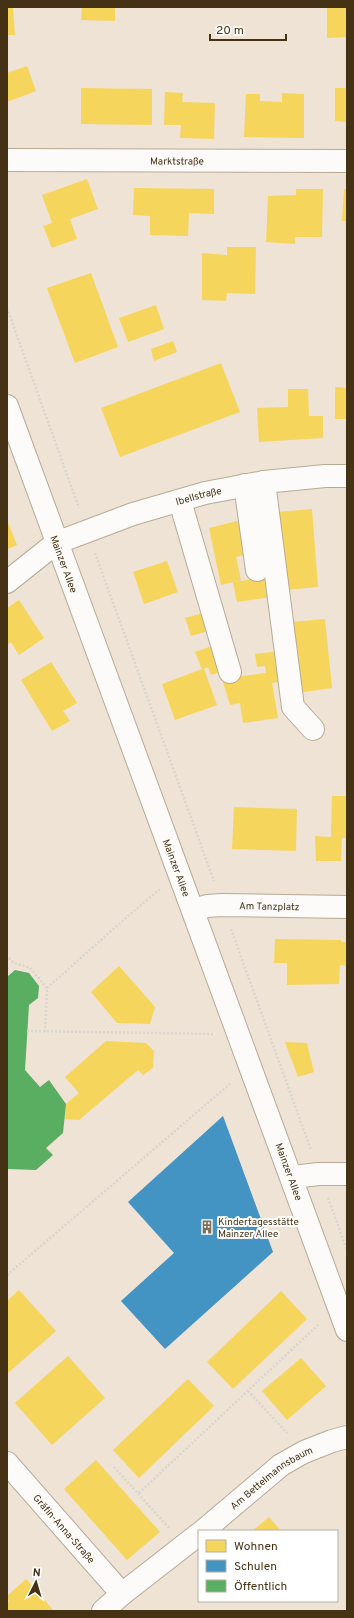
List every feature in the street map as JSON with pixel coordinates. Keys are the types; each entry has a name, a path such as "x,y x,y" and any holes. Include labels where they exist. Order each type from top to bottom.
{"street":[{"name":"Marktstraße","path":"7,160 347,161"},
{"name":"Mainzer Allee","path":"7,406 56,543 252,1067 347,1330"},
{"name":"Ibellstraße","path":"7,582 56,543 133,514 205,493 255,484 325,476 347,476"},
{"path":"255,484 258,570"},
{"path":"255,484 293,707 313,729"},
{"path":"180,501 230,672"},
{"name":"Am Tanzplatz","path":"193,910 207,906 222,905 347,907"},
{"path":"292,1177 319,1174 347,1174"},
{"name":"Am Bettelmannsbaum","path":"204,1530 281,1465 304,1452 332,1440 347,1437"},
{"name":"Gräfin-Anna-Straße","path":"7,1462 122,1594"},
{"path":"103,1611 122,1594 192,1540"}],"path":[{"path":"7,308 347,1250"},
{"path":"47,988 127,917 179,874"},
{"path":"9,958 14,963 30,968 47,988 45,1032"},
{"path":"27,1031 239,1034"},
{"path":"7,1275 215,1096 252,1067 278,1058"},
{"path":"139,1493 338,1306"},
{"path":"248,1391 304,1452"},
{"path":"114,1467 139,1493 192,1540"}],"building: Wohnen":[{"path":"7,7 13,7 15,35 7,35"},
{"path":"82,7 115,7 115,21 81,20"},
{"path":"327,7 347,7 347,37 327,38"},
{"path":"27,66 36,91 7,102 7,73"},
{"path":"81,88 152,89 152,125 81,124"},
{"path":"335,88 347,88 347,122 335,121"},
{"path":"165,92 183,93 182,102 215,103 214,139 180,138 181,125 164,125"},
{"path":"282,93 304,94 304,138 244,137 246,94 260,94 260,101 282,102"},
{"path":"87,179 98,209 70,219 77,239 52,248 43,226 52,223 42,195"},
{"path":"134,188 214,189 214,214 189,213 188,236 150,235 150,216 133,215"},
{"path":"296,189 323,189 322,237 295,237 295,244 266,242 268,196 296,195"},
{"path":"344,189 347,189 347,221 342,221"},
{"path":"227,247 256,247 255,294 227,293 226,301 202,300 202,253 227,255"},
{"path":"91,273 118,347 75,363 47,288"},
{"path":"156,305 164,329 128,342 119,318"},
{"path":"173,341 177,352 154,361 151,349"},
{"path":"221,363 240,412 120,457 101,408"},
{"path":"335,387 347,388 347,419 335,419"},
{"path":"288,389 308,389 309,416 323,416 323,438 259,442 257,408 288,407"},
{"path":"312,509 318,587 285,590 278,512"},
{"path":"7,520 17,545 7,549"},
{"path":"241,520 248,554 236,557 241,580 221,585 209,528"},
{"path":"167,561 178,592 144,604 133,572"},
{"path":"268,577 271,597 237,602 233,582"},
{"path":"19,600 44,638 19,655 11,642 7,645 7,608"},
{"path":"203,613 208,631 191,636 185,618"},
{"path":"325,619 332,688 298,693 291,622"},
{"path":"212,646 220,672 211,675 208,667 204,669 217,705 175,720 162,684 202,669 195,652"},
{"path":"279,651 283,681 272,683 278,718 243,723 240,703 230,705 223,682 235,680 235,677 266,673 265,666 257,667 255,654"},
{"path":"51,662 77,703 63,711 70,721 52,731 21,680"},
{"path":"332,796 347,796 347,838 342,838 341,861 316,861 315,836 331,837"},
{"path":"234,807 297,809 296,851 232,849"},
{"path":"275,939 341,940 341,942 347,942 347,966 340,965 339,984 287,985 287,963 274,963"},
{"path":"119,966 155,1007 150,1024 117,1023 91,992"},
{"path":"106,1041 146,1043 154,1051 153,1068 143,1075 138,1070 79,1120 65,1119 66,1104 79,1093 65,1077"},
{"path":"285,1042 307,1043 314,1072 298,1077"},
{"path":"19,1290 56,1331 8,1373 7,1301"},
{"path":"281,1291 307,1319 233,1389 207,1362"},
{"path":"68,1356 105,1398 52,1445 15,1403"},
{"path":"301,1358 326,1386 287,1420 262,1391"},
{"path":"188,1379 214,1406 139,1478 113,1450"},
{"path":"96,1460 160,1532 127,1560 64,1489"},
{"path":"269,1517 280,1530 253,1530"},
{"path":"26,1579 54,1611 7,1611 7,1603 9,1601 7,1596"}],"building: Schulen":[{"name":"Kindertagesstätte Mainzer Allee","path":"223,1116 273,1252 165,1349 121,1301 174,1253 128,1202"}],"building: Öffentlich":[{"path":"15,970 29,973 39,986 38,998 29,1005 25,1070 40,1087 49,1080 66,1104 63,1133 46,1148 53,1155 36,1170 7,1169 7,977"}],"place":[{"name":"Kindertagesstätte Mainzer Allee","path":"207,1227"}]}
